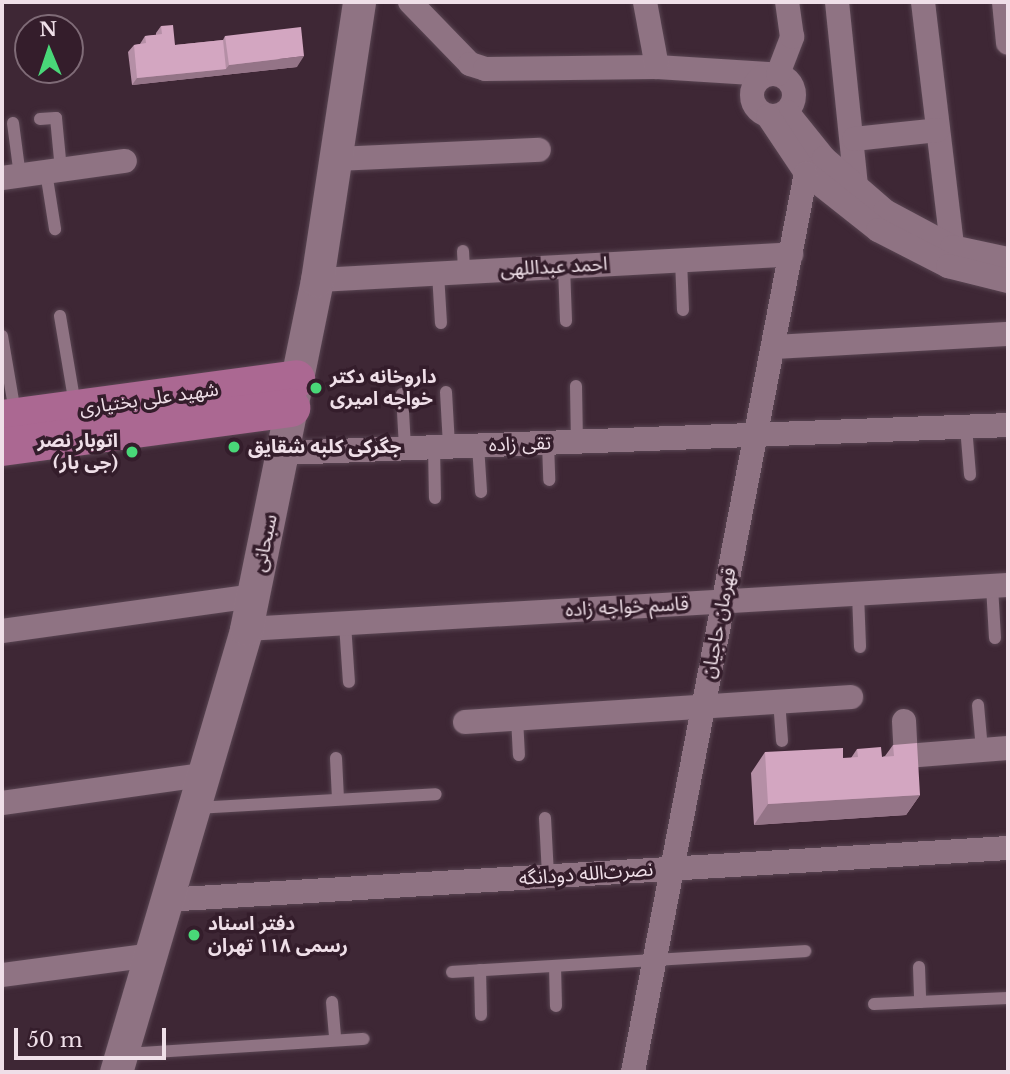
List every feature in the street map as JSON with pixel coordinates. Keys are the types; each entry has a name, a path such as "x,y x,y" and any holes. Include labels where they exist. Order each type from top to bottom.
{"main road":[{"name":"سبحانی","path":"119,1063 151,955 164,900 246,629 284,453 317,280 359,2"},
{"name":"شهید علی بختیاری","path":"6,428 76,409 294,394"},
{"name":"شهید علی بختیاری","path":"6,428 294,394"}],"street":[{"path":"410,2 477,68 657,67 773,74 793,87 794,101 778,114"},
{"path":"645,2 657,67"},
{"path":"787,2 792,37 773,74 756,82 751,96 756,109 778,114 824,158 855,200 927,258 1008,281"},
{"path":"837,2 854,139 855,200"},
{"path":"923,2 952,247"},
{"path":"1004,2 1008,43"},
{"path":"778,114 806,173 952,247 1008,259"},
{"path":"854,139 938,130"},
{"path":"337,159 539,150"},
{"path":"11,177 125,161"},
{"name":"قهرمان حاجیان","path":"633,1072 806,173"},
{"name":"احمد عبداللهی","path":"317,280 438,273 464,261 564,266 791,254"},
{"path":"772,346 1008,334"},
{"name":"تقی زاده","path":"284,453 966,427 1008,429"},
{"name":"قاسم خواجه زاده","path":"246,629 1000,586"},
{"path":"2,631 253,596"},
{"path":"465,722 851,697"},
{"path":"904,721 906,756 1008,748"},
{"path":"2,803 201,775"},
{"name":"نصرت‌الله دودانگه","path":"164,900 1008,848"},
{"path":"2,975 151,955"}],"lane":[{"path":"40,120 55,118 55,229"},
{"path":"11,177 13,123"},
{"path":"681,260 683,310"},
{"path":"564,266 566,321"},
{"path":"438,273 441,323"},
{"path":"60,316 76,409"},
{"path":"2,337 6,428"},
{"path":"576,386 577,442"},
{"path":"435,498 446,392"},
{"path":"402,394 405,448"},
{"path":"966,427 970,475"},
{"path":"548,443 549,480"},
{"path":"478,445 481,492"},
{"path":"995,638 1000,586"},
{"path":"858,594 860,647"},
{"path":"345,624 349,682"},
{"path":"779,701 782,741"},
{"path":"978,705 982,750"},
{"path":"517,718 519,755"},
{"path":"336,758 338,799"},
{"path":"192,808 436,794"},
{"path":"545,818 548,876"},
{"path":"452,972 805,951"},
{"path":"555,966 556,1006"},
{"path":"919,967 919,1002"},
{"path":"480,970 481,1015"},
{"path":"874,1004 1008,998"},
{"path":"332,1002 335,1040"},
{"path":"119,1063 364,1039"}],"building":[{"path":"173,25 175,45 223,40 226,69 137,78 134,45 146,43 145,36 162,34 161,26"},
{"path":"301,27 304,56 229,65 225,36"},
{"path":"917,743 920,795 768,804 765,752 843,748 843,758 858,757 857,749 881,747 882,757 894,756 893,745"}],"place":[{"name":"داروخانه دکتر خواجه امیری","path":"316,388"},
{"name":"جگرکی کلبه شقایق","path":"234,447"},
{"name":"اتوبار نصر (جی بار)","path":"132,452"},
{"name":"دفتر اسناد رسمی ۱۱۸ تهران","path":"194,935"}]}
